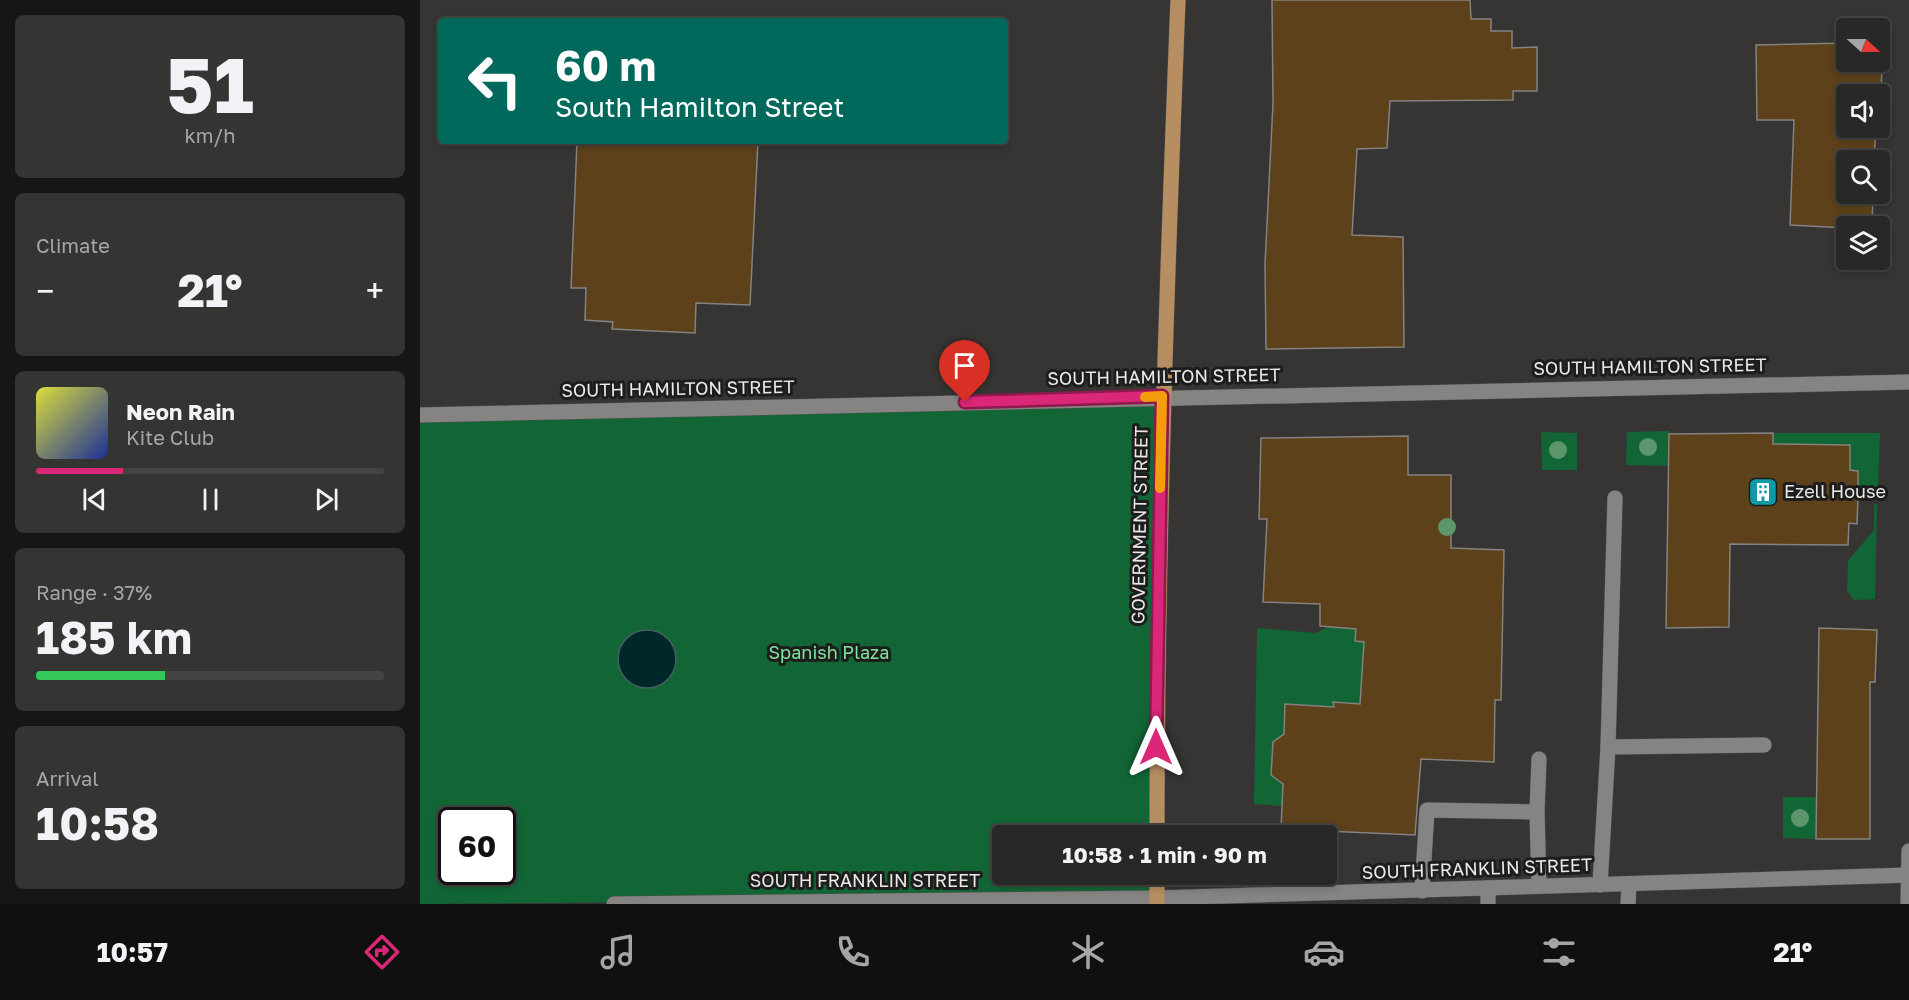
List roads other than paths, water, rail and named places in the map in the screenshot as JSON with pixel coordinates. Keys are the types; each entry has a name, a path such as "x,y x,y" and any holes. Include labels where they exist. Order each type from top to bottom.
{"main road":[{"name":"GOVERNMENT STREET","path":"1157,825 1156,683 1162,396 1178,0"},
{"path":"1157,885 1157,901"}],"street":[{"name":"SOUTH HAMILTON STREET","path":"420,414 1162,396 1909,382"},
{"path":"1599,885 1608,747 1615,498"},
{"path":"1608,747 1764,746"},
{"path":"1539,759 1537,812 1539,886"},
{"path":"1422,891 1427,810 1537,812"},
{"path":"1908,904 1909,851"},
{"name":"SOUTH FRANKLIN STREET","path":"614,904 1157,901 1909,875"},
{"path":"1628,904 1629,884"},
{"path":"1488,888 1488,904"}],"water":[{"path":"647,630 658,632 671,643 676,659 674,670 663,683 647,688 636,686 623,675 618,659 620,648 631,635"}],"place":[{"name":"Ezell House","path":"1763,492"}],"park label":[{"name":"Spanish Plaza","path":"829,653"}]}
